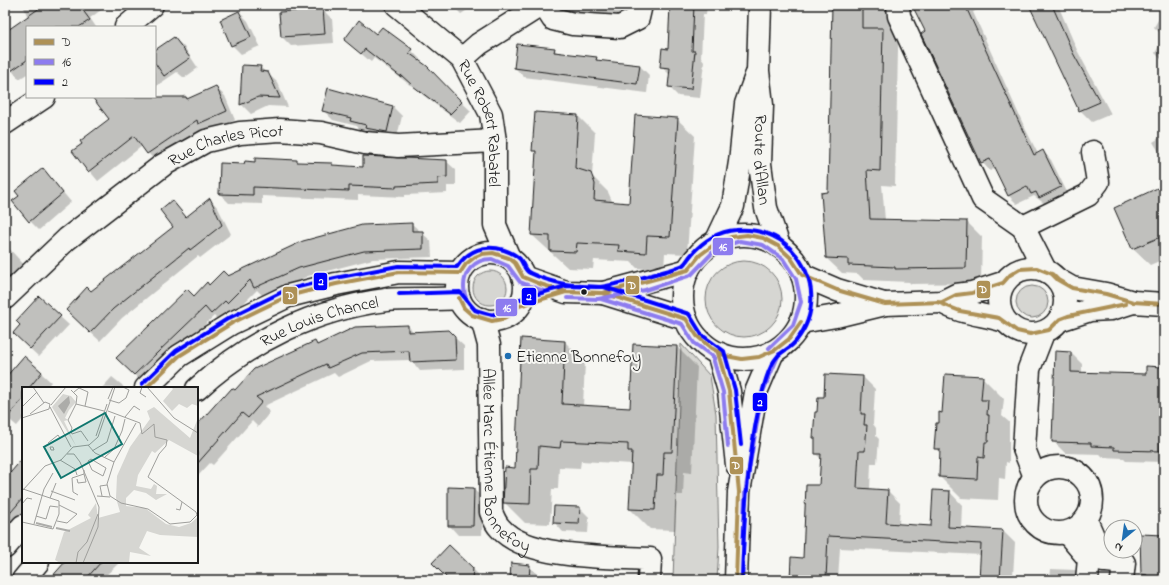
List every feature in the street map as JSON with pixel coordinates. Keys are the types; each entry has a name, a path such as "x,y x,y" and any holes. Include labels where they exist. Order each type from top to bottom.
{"street":[{"path":"127,26 152,5"},
{"name":"Rue Robert Rabatel","path":"397,5 462,59 491,114 495,140 495,225 509,258"},
{"path":"462,59 479,44 542,5 553,19 573,24 620,27 638,18 641,5"},
{"name":"Route d'Allan","path":"760,5 758,71 762,105 760,164 766,208 779,246"},
{"path":"898,5 899,16 983,199 1025,232 1051,275 1063,289 1065,299 1064,310 1060,320 1052,328 1043,333 1032,334 993,317 954,309 942,302"},
{"name":"Route d'Allan","path":"716,242 733,206 746,104 758,71"},
{"path":"5,123 42,98"},
{"name":"Rue Charles Picot","path":"5,298 66,239 163,165 206,141 240,133 280,130 321,133 365,143 398,146 495,140"},
{"path":"1020,269 1019,261 1025,232 1088,194 1098,182 1093,152"},
{"name":"Rue Robert Rabatel","path":"482,254 483,247 495,225"},
{"path":"748,236 767,240 779,246 796,264 802,275 806,299 801,322 789,340 773,352 751,359 728,357 718,353 698,340 686,319 682,294 688,270 695,258 716,242 729,237 748,236"},
{"path":"501,315 523,297 525,287 523,277 515,263 509,258 493,253 482,254 466,264 460,272 458,281 459,298 464,308 472,315 501,315 566,292"},
{"path":"1029,369 1020,342 1013,327 1000,313 998,303 999,293 1003,283 1010,275 1020,269 1037,268 1072,288 1106,294 1132,302 1164,304"},
{"path":"603,293 688,270"},
{"name":"Rue Louis Chancel","path":"147,387 179,356 232,323 288,296 336,284 399,272 460,272"},
{"path":"802,275 837,290 885,304"},
{"path":"523,277 566,292 603,293 686,319"},
{"path":"801,322 836,316 885,304 942,302 956,295 972,293 1003,283"},
{"name":"Rue Louis Chancel","path":"198,388 245,350 301,322 349,307 387,300 459,298"},
{"path":"1060,320 1090,310 1111,309 1132,302"},
{"name":"Allée Marc Étienne Bonnefoy","path":"501,315 489,345 491,512 500,528 512,538 532,546 560,554 650,559 649,580"},
{"path":"1035,477 1024,449 1029,369 1043,333"},
{"path":"736,580 740,492 756,392 773,352"},
{"path":"718,353 729,391 740,492"},
{"path":"1055,467 1066,468 1077,472 1088,483 1092,496 1092,506 1086,520 1078,528 1067,533 1058,534 1044,530 1035,523 1028,513 1026,500 1028,488 1035,477 1044,470 1055,467"},
{"path":"1086,520 1093,566"},
{"path":"5,547 22,527"},
{"path":"1067,533 1093,566"},
{"path":"23,580 37,563"},
{"path":"1093,566 1124,563 1122,580"}],"shaded area":[{"path":"744,261 758,264 771,272 779,285 782,299 779,313 771,326 758,334 744,337 730,334 717,326 709,313 706,299 709,285 717,272 730,264"},
{"path":"490,271 502,276 507,288 502,300 490,305 478,300 473,288 478,276"},
{"path":"1029,286 1035,286 1045,293 1048,302 1047,308 1041,315 1035,318 1029,318 1019,311 1016,305 1016,299 1023,289"},
{"path":"681,344 710,376 716,414 719,547 717,580 673,580"}],"building":[{"path":"44,5 79,5 90,20 81,26 26,26 26,61 5,75 5,32"},
{"path":"670,5 694,5 692,51 695,51 691,89 668,87 670,68 660,67 662,48 668,49"},
{"path":"832,5 862,5 862,28 883,28 880,171 867,170 870,219 967,221 966,268 895,269 895,267 848,265 848,259 826,258 821,193 828,192"},
{"path":"912,5 965,5 1034,155 1043,150 1061,187 1039,198 1036,192 1031,194 1027,186 1008,196 990,159 981,163 921,34 925,31"},
{"path":"1029,5 1052,5 1073,53 1100,102 1079,111"},
{"path":"323,9 325,34 281,37 279,12"},
{"path":"239,11 251,37 231,46 220,20"},
{"path":"359,20 376,34 382,27 412,49 409,53 427,66 462,102 450,114 401,75 401,77 365,49 361,54 344,40"},
{"path":"174,37 190,58 164,76 156,64 156,49"},
{"path":"517,44 555,48 554,52 597,57 596,60 640,65 637,84 514,68"},
{"path":"242,65 261,66 260,71 268,72 280,98 258,97 240,105"},
{"path":"216,86 227,111 198,124 197,120 147,154 134,136 88,172 72,151 82,144 80,141 109,119 93,98 186,97 187,99"},
{"path":"328,88 393,106 387,132 365,128 366,125 350,121 351,118 322,111"},
{"path":"535,112 578,115 575,168 591,173 595,184 594,200 629,203 635,115 678,118 670,237 647,236 646,253 618,251 619,245 577,243 576,252 550,251 550,236 531,235 536,151 532,151"},
{"path":"363,156 447,160 447,177 438,178 438,184 396,186 396,188 349,186 349,191 253,187 253,195 219,194 220,163 244,164 245,161 255,162 255,158 297,160 297,162 332,163 332,165 363,167"},
{"path":"43,168 63,193 29,222 12,201 19,196 15,191"},
{"path":"1164,185 1164,238 1158,238 1132,249 1114,208"},
{"path":"210,198 222,225 190,250 189,248 113,309 90,333 66,310 87,287 91,291 173,227 160,210 172,200 186,217"},
{"path":"412,223 412,231 423,231 423,249 364,251 299,268 254,288 250,280 227,303 225,301 211,314 205,307 134,375 116,358 187,289 194,296 207,282 209,285 223,271 228,276 303,241 362,225"},
{"path":"39,296 61,316 30,349 13,333 20,325 16,321"},
{"path":"408,325 408,332 449,330 455,336 456,360 410,362 409,351 362,353 328,368 326,364 256,397 262,402 248,418 242,413 198,463 198,424 232,388 235,390 254,369 315,341 317,345 355,327"},
{"path":"521,338 565,341 562,404 630,408 633,344 677,346 672,452 664,452 663,475 657,475 655,510 629,509 632,451 628,451 628,444 561,441 560,448 539,446 538,469 531,469 530,504 503,503 505,467 515,468"},
{"path":"1055,351 1071,352 1071,372 1146,374 1146,366 1162,367 1160,451 1114,450 1114,447 1091,446 1091,443 1052,442"},
{"path":"24,356 42,372 30,387 22,387 22,400 5,420 5,378"},
{"path":"825,374 863,376 861,414 865,414 864,425 867,425 865,451 859,451 857,488 888,490 886,523 931,526 933,490 950,491 948,527 1003,530 1000,580 979,580 981,544 828,536 826,579 790,580 791,557 803,558 806,485 819,485 821,454 815,454 815,438 813,438 818,397 824,397"},
{"path":"945,374 983,376 981,400 988,400 988,442 985,442 984,458 978,457 977,479 939,477 940,449 934,449 936,423 939,423 939,412 942,413"},
{"path":"22,459 22,499 5,519 5,479"},
{"path":"448,487 474,488 473,526 448,526"},
{"path":"554,506 580,507 579,524 553,523"},
{"path":"1143,534 1164,535 1164,580 1147,580 1147,575 1141,574 1141,559 1143,559"},
{"path":"449,545 473,568 472,580 449,580 432,563"},
{"path":"64,563 100,563 85,580 49,580"},
{"path":"511,563 530,565 529,580 510,580"}],"transit line":[{"name":"2","path":"142,384 176,351 229,318 286,290 335,278 398,266 457,267 466,256 484,248 497,248 514,254 520,259 526,271 538,277 563,284 598,287 640,278 683,265 701,245 724,232 744,230 759,231 780,240 792,250 800,260 810,283 811,307 808,319 796,341 774,361 768,372 763,391 749,468 742,580"},
{"name":"D","path":"460,273 466,264 475,257 482,254 493,253 509,258 515,263 523,277 540,284 566,292 603,293 688,270 700,255 715,244 731,237 747,235 763,238 778,246 791,258 802,275 837,290 885,304 942,302 956,295 972,293 1003,283 1010,275 1020,269 1037,268 1052,274 1058,280 1072,288 1106,294 1133,302 1164,304"},
{"name":"16","path":"567,298 598,299 645,290 691,275 716,249 740,241 763,245 783,259 796,279 801,302 793,325 769,348"},
{"name":"16","path":"492,259 508,266 520,282 544,291 517,300 505,310 493,314 481,312 472,307 466,298 464,288 465,277 470,268 479,261 492,259"},
{"name":"D","path":"147,387 179,356 232,323 288,296 336,284 399,272 460,273"},
{"name":"2","path":"399,294 460,292 475,310 492,315 507,309 517,300 566,286 604,287 689,314 702,335 724,351 735,390 741,445"},
{"name":"D","path":"459,298 464,308 472,315 492,321 502,319 511,314 519,306 566,292 603,293 686,319 697,336 711,348 726,356 742,359 759,357 775,350 789,339 801,322"},
{"name":"16","path":"601,299 682,324 694,343 715,358"},
{"name":"D","path":"937,302 960,311 999,318 1017,331 1030,334 1049,330 1060,319 1068,316 1126,304"},
{"name":"D","path":"718,353 729,391 739,492 736,580"},
{"name":"16","path":"742,580 745,493 762,394 779,354"},
{"name":"16","path":"712,355 723,392 728,446"}],"place":[{"name":"Etienne Bonnefoy","path":"508,356"}]}
